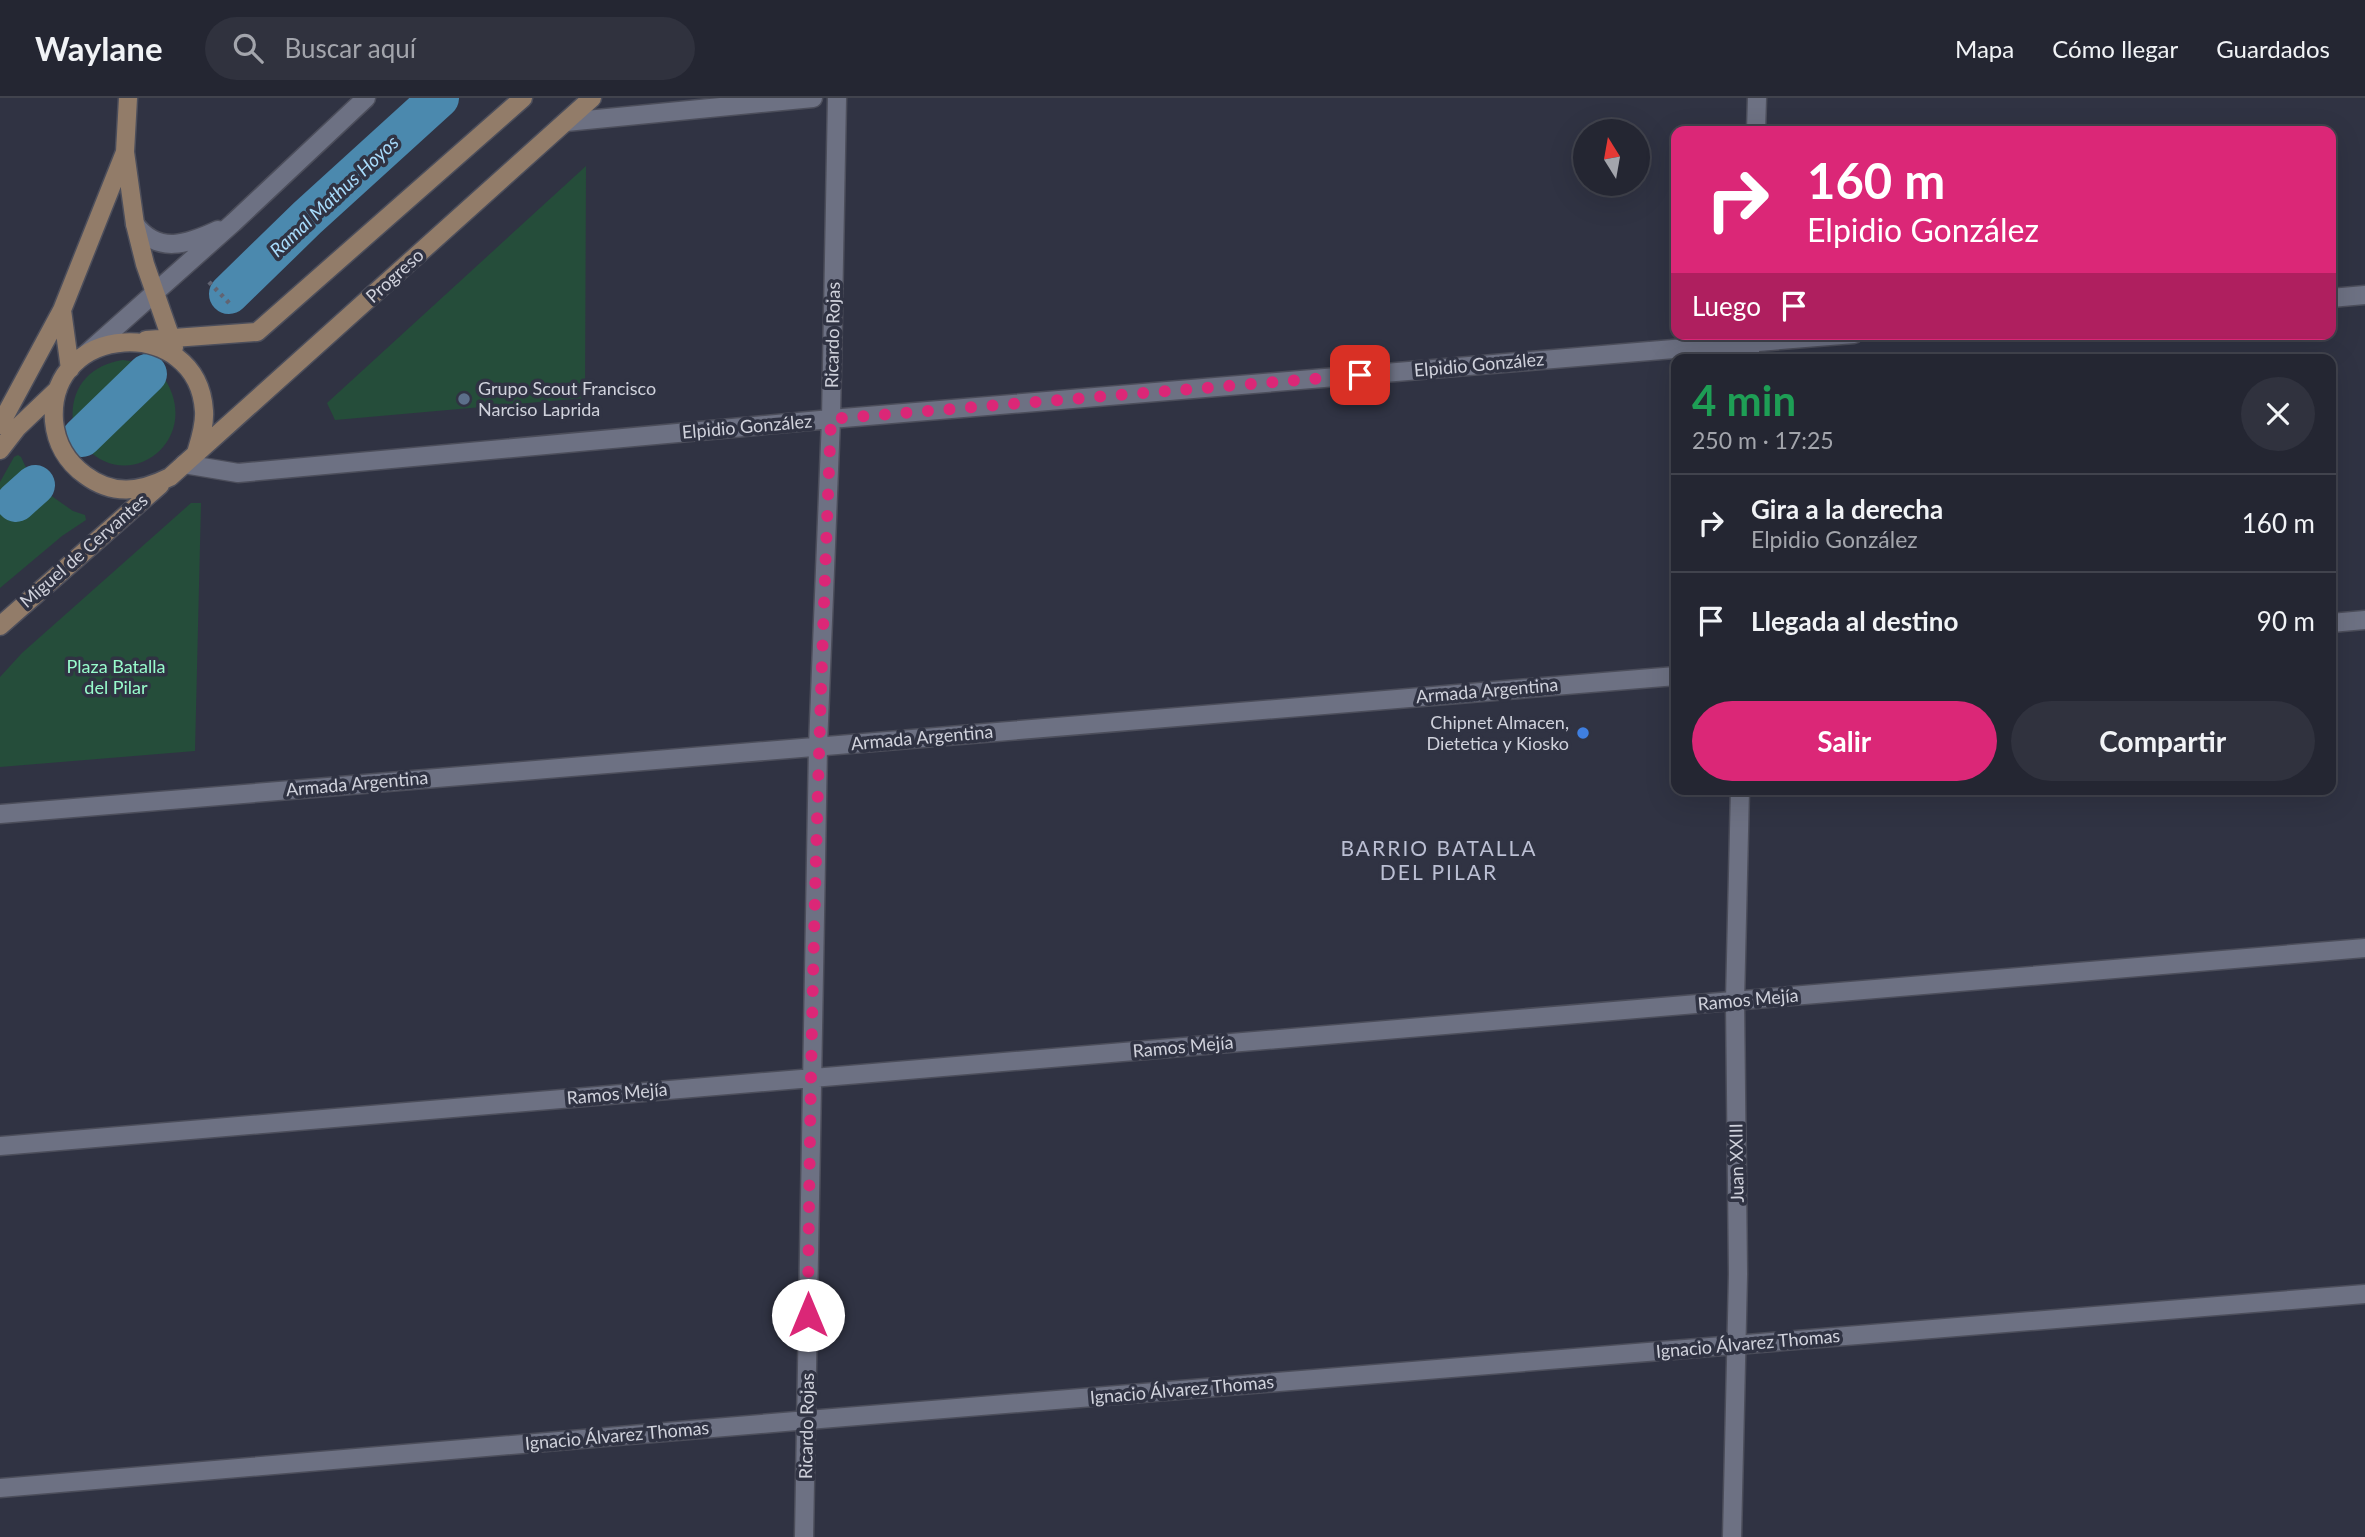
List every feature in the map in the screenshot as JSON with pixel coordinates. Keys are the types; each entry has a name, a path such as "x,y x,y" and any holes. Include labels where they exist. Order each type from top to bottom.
{"main road":[{"path":"128,98 125,152 135,224 154,292 180,361"},
{"path":"0,450 16,428 58,389 70,369 85,354 103,345 257,332 523,98"},
{"name":"Progreso","path":"190,459 593,98"},
{"path":"0,425 62,310 125,152"},
{"path":"62,310 70,369"},
{"path":"58,389 53,410 55,431 63,452 78,470 93,482 130,490 150,487 170,477 190,459 204,412 201,393 193,376 180,361 165,351 135,341"},
{"name":"Miguel de Cervantes","path":"0,626 170,477"}],"street":[{"path":"85,354 233,223 366,98"},
{"path":"566,122 813,98"},
{"name":"Ricardo Rojas","path":"804,1537 810,1078 818,746 831,419 837,98"},
{"path":"1756,126 1757,98"},
{"path":"135,224 143,235 153,241 176,244 201,238 233,223"},
{"path":"2336,298 2365,295"},
{"name":"Elpidio González","path":"190,459 238,472 831,419 1797,340"},
{"path":"2336,623 2365,620"},
{"name":"Armada Argentina","path":"0,814 1671,676"},
{"name":"Juan XXIII","path":"1732,1537 1738,1274 1735,1001 1740,795"},
{"name":"Ramos Mejía","path":"0,1146 2365,948"},
{"name":"Ignacio Álvarez Thomas","path":"0,1488 2365,1294"}],"green space":[{"path":"586,166 585,398 335,420 327,403"},
{"path":"123,360 143,363 74,429 74,403 82,382 99,368"},
{"path":"162,375 173,398 175,419 169,438 158,452 142,462 123,465 104,461 86,448"},
{"path":"18,455 29,474 8,496 25,508 43,490 73,511 85,515 86,520 62,536 0,588 0,482 14,457"},
{"name":"Plaza Batalla del Pilar","path":"191,503 201,503 195,751 0,767 0,677 22,653"}],"waterway":[{"name":"Ramal Mathus Hoyos","path":"229,294 307,218 439,98"},
{"name":"Ramal Mathus Hoyos","path":"82,437 147,374"},
{"name":"Ramal Mathus Hoyos","path":"16,502 35,485"}],"place":[{"name":"Grupo Scout Francisco Narciso Laprida","path":"464,399"},
{"name":"Chipnet Almacen, Dietetica y Kiosko","path":"1583,733"}],"district":[{"name":"BARRIO BATALLA DEL PILAR","path":"1439,861"}],"route":[{"path":"808,1315 810,1078 818,746 831,419 1360,375"}]}
